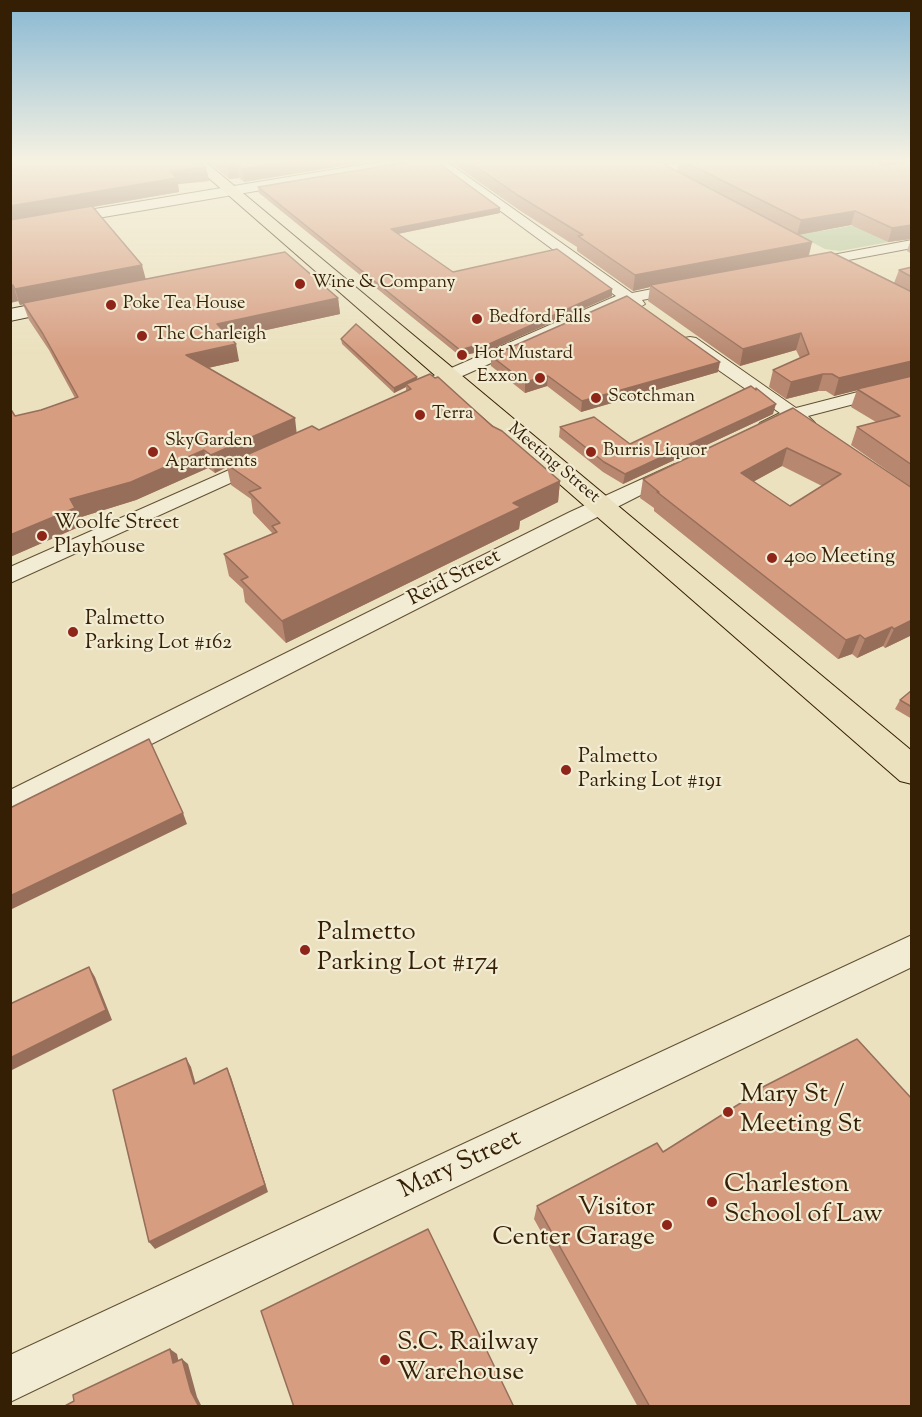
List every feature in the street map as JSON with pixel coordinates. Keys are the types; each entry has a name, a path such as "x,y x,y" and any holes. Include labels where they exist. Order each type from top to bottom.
{"main road":[{"name":"Meeting Street","path":"271,225 912,771"}],"street":[{"path":"10,228 27,225"},
{"path":"528,225 653,316"},
{"path":"794,267 912,244"},
{"path":"812,250 849,270"},
{"path":"284,260 307,256"},
{"path":"408,394 607,305 629,298 695,286"},
{"path":"10,315 90,299"},
{"path":"679,334 820,434"},
{"path":"748,436 793,414 912,383"},
{"path":"10,576 276,455"},
{"name":"Reid Street","path":"10,804 602,505 692,462"},
{"name":"Mary Street","path":"10,1379 912,950"}],"green space":[{"path":"779,225 815,227 822,231 864,225 911,238 840,251 825,249"}],"building":[{"path":"10,225 108,225 142,265 15,289 13,285 10,286"},
{"path":"305,225 411,225 391,229 453,272 557,249 612,289 478,349 474,346 460,350"},
{"path":"567,225 780,225 812,242 635,275 578,236 583,235"},
{"path":"886,225 911,225 892,228"},
{"path":"285,252 338,298 217,324 236,344 186,355 295,418 211,455 204,450 131,482 70,499 75,508 10,535 10,408 15,416 78,397 23,303"},
{"path":"831,252 912,292 912,361 839,378 832,374 823,374 791,382 773,370 809,354 801,333 743,349 650,285"},
{"path":"912,267 912,277 899,270"},
{"path":"627,296 720,362 582,401 548,376 525,382 491,356"},
{"path":"356,324 417,377 394,388 341,339"},
{"path":"430,374 435,378 438,377 492,426 502,431 560,481 513,503 521,507 282,621 241,580 248,577 224,554 277,532 272,526 280,523 249,492 261,488 226,464 312,426 319,430 411,389 406,384"},
{"path":"912,376 912,465 857,427 900,416 857,389"},
{"path":"751,386 776,404 625,474 604,462 560,427 594,417 630,444"},
{"path":"793,408 912,488 912,620 865,639 860,635 846,640 643,479","holes":["787,448 841,474 790,506 741,473"]},
{"path":"912,690 912,707 900,700"},
{"path":"149,739 183,813 10,896 10,808"},
{"path":"89,967 106,1010 10,1058 10,1004"},
{"name":"Charleston School of Law","path":"857,1039 912,1099 912,1407 650,1407 537,1206 657,1143 663,1152 755,1094 753,1092"},
{"path":"186,1058 194,1084 227,1068 265,1185 149,1242 113,1090"},
{"name":"S.C. Railway Warehouse","path":"428,1229 514,1407 294,1407 261,1311"},
{"path":"170,1349 173,1363 182,1359 191,1392 199,1407 63,1407 74,1401 73,1395"}],"place":[{"name":"Wine & Company","path":"300,284"},
{"name":"Poke Tea House","path":"111,305"},
{"name":"Bedford Falls","path":"477,319"},
{"name":"The Charleigh","path":"142,336"},
{"name":"Hot Mustard","path":"462,355"},
{"name":"Exxon","path":"540,378"},
{"name":"Scotchman","path":"596,398"},
{"name":"Terra","path":"420,415"},
{"name":"SkyGarden Apartments","path":"153,452"},
{"name":"Burris Liquor","path":"591,452"},
{"name":"Woolfe Street Playhouse","path":"42,536"},
{"name":"400 Meeting","path":"772,558"},
{"name":"Palmetto Parking Lot #162","path":"73,632"},
{"name":"Palmetto Parking Lot #191","path":"566,770"},
{"name":"Palmetto Parking Lot #174","path":"305,950"},
{"name":"Mary St / Meeting St","path":"728,1112"},
{"name":"Charleston School of Law","path":"712,1202"},
{"name":"Visitor Center Garage","path":"667,1225"},
{"name":"S.C. Railway Warehouse","path":"385,1360"}]}
